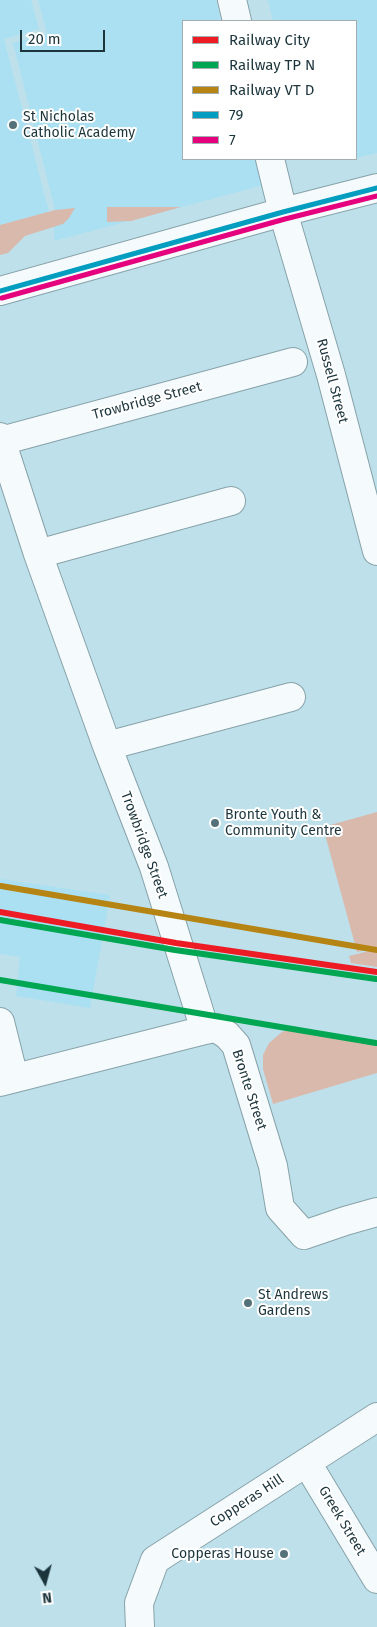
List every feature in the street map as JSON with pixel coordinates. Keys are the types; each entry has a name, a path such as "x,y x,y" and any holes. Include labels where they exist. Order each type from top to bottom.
{"street":[{"path":"232,0 237,20"},
{"name":"Russell Street","path":"270,160 331,374 377,552"},
{"path":"0,291 377,188"},
{"name":"Trowbridge Street","path":"205,1030 154,867 107,746 38,554 1,439 293,362"},
{"path":"38,554 231,501"},
{"path":"107,746 291,697"},
{"path":"0,1022 7,1080"},
{"name":"Bronte Street","path":"7,1080 216,1028 227,1035 236,1045 273,1166 280,1208 304,1235 377,1212"},
{"name":"Copperas Hill","path":"140,1615 154,1560 377,1417"},
{"name":"Greek Street","path":"307,1463 377,1579"}],"shaded area":[{"name":"St Nicholas Catholic Academy","path":"0,0 31,0 39,29 4,39 49,212 0,225"},
{"path":"38,0 216,0 221,20 182,20 182,160 258,160 264,185 54,241 55,210 13,43 47,34"},
{"path":"268,0 377,0 377,153 357,158 357,20 273,20"},
{"path":"107,207 181,207 131,221 107,222"},
{"path":"75,208 63,224 25,236 8,253 0,255 0,225 55,210"},
{"path":"377,812 377,947 357,952 323,827"},
{"path":"0,879 110,895 90,1008 16,996 20,957 0,954"},
{"path":"377,949 377,967 351,963 349,956"},
{"path":"293,1028 377,1043 377,1073 273,1104 263,1069 263,1055 269,1043 282,1032"}],"rail line":[{"name":"City","path":"0,912 176,943 377,972"}],"transit line":[{"name":"79","path":"0,291 283,212 377,188"},
{"name":"7","path":"2,298 285,219 377,196"},
{"path":"1,886 377,950"},
{"path":"0,920 175,950 376,979"},
{"path":"0,980 376,1043"}],"place":[{"name":"St Nicholas Catholic Academy","path":"13,125"},
{"name":"Bronte Youth & Community Centre","path":"215,823"},
{"name":"St Andrews Gardens","path":"248,1303"},
{"name":"Copperas House","path":"284,1554"}]}
